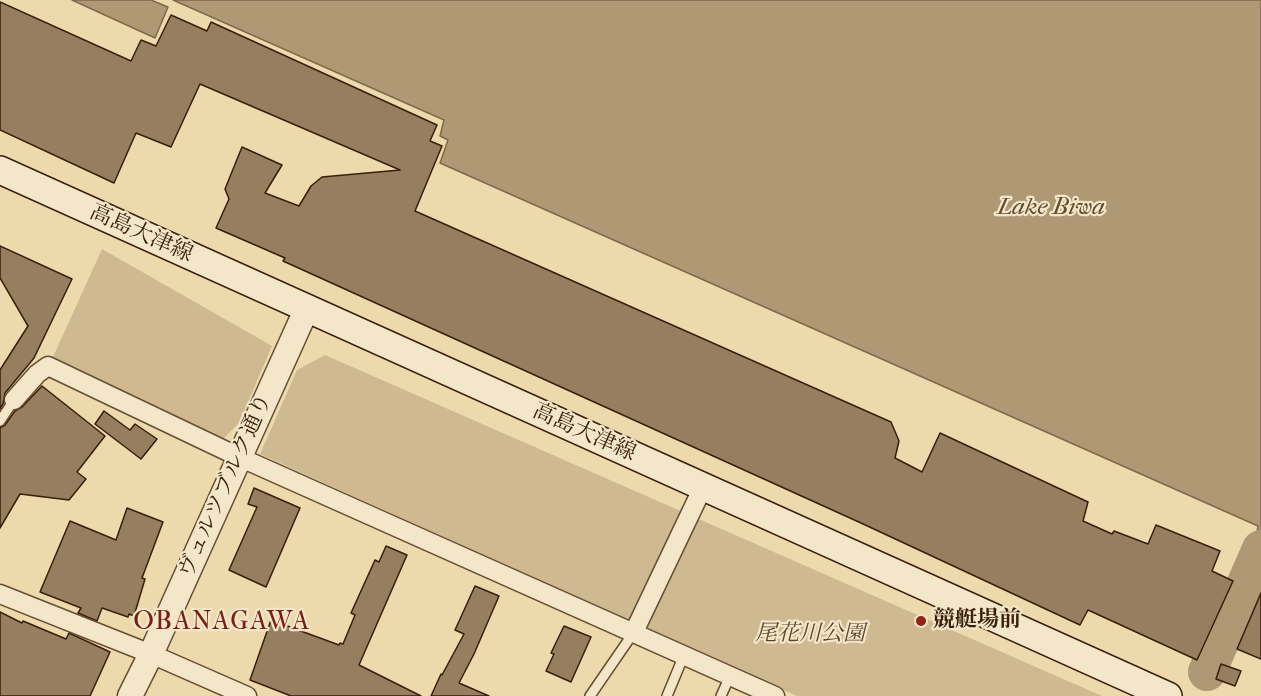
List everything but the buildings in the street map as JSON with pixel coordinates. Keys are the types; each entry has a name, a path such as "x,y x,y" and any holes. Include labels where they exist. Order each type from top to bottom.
{"main road":[{"name":"高島大津線","path":"0,170 1168,696"}],"street":[{"name":"ヴュルツブルク通り","path":"130,696 152,654 307,308"},
{"path":"14,400 37,374 48,366 239,457 775,696"},
{"path":"634,632 703,486"},
{"path":"0,594 152,654 247,696"}],"lane":[{"path":"0,421 14,400"},
{"path":"590,696 634,632"},
{"path":"667,696 684,655"},
{"path":"721,696 730,676"}],"green space":[{"path":"102,249 272,346 239,423 223,439 53,357"},
{"name":"尾花川公園","path":"325,355 1102,696 797,696 260,454 297,370"}],"water":[{"path":"72,0 151,0 168,7 155,38"},
{"name":"Lake Biwa","path":"173,0 1261,0 1261,547 1255,545 1258,526 440,163 448,140 440,136 444,120"}],"waterway":[{"path":"1207,672 1261,549"}],"place":[{"name":"競艇場前","path":"921,621"}],"district":[{"name":"OBANAGAWA","path":"222,623"}]}
